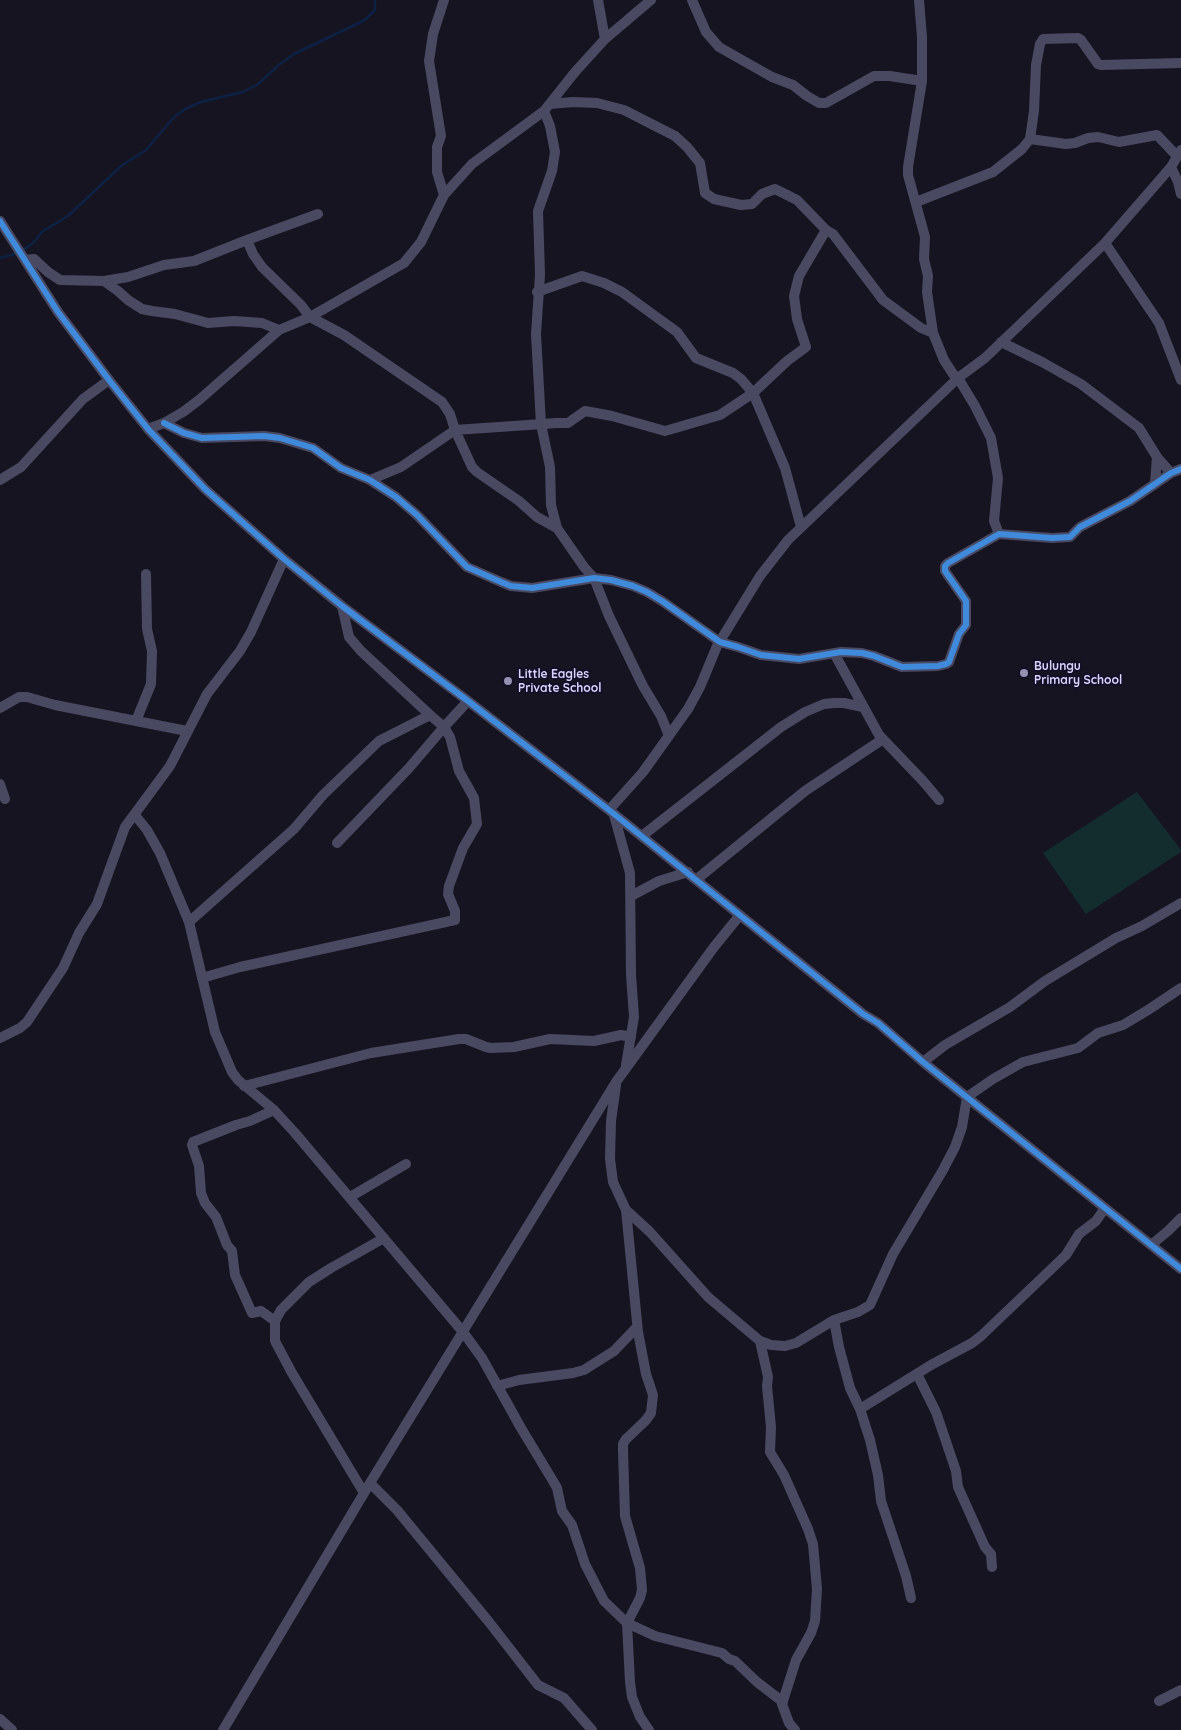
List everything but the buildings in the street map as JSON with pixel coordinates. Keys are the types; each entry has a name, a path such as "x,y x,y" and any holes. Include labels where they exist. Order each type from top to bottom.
{"street":[{"path":"444,0 433,34 429,61 441,136 437,147 437,172 444,195"},
{"path":"598,0 605,39"},
{"path":"148,429 164,423 199,400 279,330 310,317 404,263 421,242 444,195 472,164 547,107 605,39 651,0"},
{"path":"692,0 706,32 719,47 772,77 793,85 819,103 826,103 874,76 890,76 922,82"},
{"path":"919,0 922,37 922,82 908,175 925,237 924,259 928,276 927,292 933,332 944,360 976,406 991,438 998,478 994,521 999,534"},
{"path":"916,202 993,172 1022,149 1030,140 1034,111 1036,65 1040,44 1043,39 1078,38 1098,64 1102,65 1181,63"},
{"path":"547,107 573,102 597,103 624,110 675,136 700,163 705,193 714,199 741,205 752,204 762,194 775,189 797,200 826,230 833,234 880,297 921,328 933,332"},
{"path":"547,107 555,152 552,171 538,212 540,275 536,341 541,424 550,466 551,505 557,528 594,578 609,616 643,686 661,716 669,736"},
{"path":"612,813 688,709 720,642 760,576 788,540 958,378 984,358 1105,242 1171,167 1179,153 1157,135 1119,142 1098,137 1066,144 1030,140"},
{"path":"1171,167 1181,194"},
{"path":"24,257 34,259 60,280 104,281 128,277 164,265 194,261 318,214"},
{"path":"0,221 58,312 109,380 148,429 205,489 284,559 342,606 642,836 863,1014 878,1023 966,1097 1181,1269"},
{"path":"370,480 401,466 455,430 557,422 568,424 585,411 612,416 664,431 720,415 753,393 806,346 807,344 797,319 794,296 799,276 826,230"},
{"path":"247,240 253,254 262,267 301,305 310,317 344,335 442,402 450,414 455,430 472,467 538,517 557,528"},
{"path":"1105,242 1160,323 1181,380"},
{"path":"538,292 582,276 604,283 622,292 678,332 696,358 733,373 753,393 785,468 801,527"},
{"path":"104,281 128,300 152,311 175,314 208,323 234,321 262,322 279,330"},
{"path":"1001,342 1081,384 1139,428 1170,473"},
{"path":"0,480 21,467 83,399 109,380"},
{"path":"164,423 184,433 202,438 264,436 280,438 313,448 347,471 370,480 396,497 417,515 464,564 476,572 511,586 532,588 594,578 633,586 662,601 720,642 762,654 791,659 812,658 834,653 854,653 874,656 902,668 938,666 949,662 958,634 966,625 966,604 945,571 945,566 999,534 1052,538 1070,537 1080,528 1130,501 1170,473 1181,469"},
{"path":"1155,483 1158,457"},
{"path":"0,1038 20,1028 27,1022 63,968 79,933 98,904 125,827 170,766 207,694 240,651 251,632 284,559"},
{"path":"136,721 151,684 152,651 147,629 146,574"},
{"path":"202,978 240,967 455,920 455,911 448,894 449,886 463,848 476,824 474,798 459,771 450,737 444,727 361,651 349,637 342,606"},
{"path":"834,653 882,739 940,800"},
{"path":"0,708 19,697 27,697 54,705 187,732"},
{"path":"337,843 409,768 468,701"},
{"path":"642,836 781,726 805,712 824,704 834,702 863,707"},
{"path":"188,922 294,829 323,794 379,741 430,715"},
{"path":"630,896 654,883 692,876 798,796 882,739"},
{"path":"0,784 5,799"},
{"path":"612,813 630,873 631,975 634,1016 625,1068"},
{"path":"135,815 147,830 160,853 188,922 215,1032 232,1072 244,1086 274,1110 295,1132 482,1358 554,1481 562,1511 572,1525 585,1564 607,1605 627,1623 655,1636 722,1653 735,1661 757,1682 783,1702"},
{"path":"923,1062 946,1045 1010,1007 1045,981 1116,938 1150,922 1181,903"},
{"path":"223,1730 370,1483 616,1082 714,947 740,916"},
{"path":"626,1210 650,1232 708,1297 760,1341 771,1345 785,1346 796,1343 834,1320 865,1309 875,1296 893,1254 955,1148 962,1127 966,1097 1023,1062 1078,1048 1098,1033 1123,1024 1181,988"},
{"path":"244,1086 371,1052 459,1039 466,1039 491,1048 514,1047 550,1039 594,1041 621,1035 631,1037"},
{"path":"616,1082 610,1159 613,1182 626,1210 637,1327 653,1401 651,1412 623,1444 625,1516 640,1568 642,1590 627,1623 630,1682 632,1696 640,1717 649,1730"},
{"path":"274,1110 193,1142 192,1145 199,1166 202,1198 216,1217 227,1245 230,1246 235,1275 246,1302 252,1313 261,1311 275,1321"},
{"path":"350,1197 406,1164"},
{"path":"860,1409 981,1336 1066,1255 1079,1234 1096,1221 1105,1208"},
{"path":"1151,1245 1181,1218"},
{"path":"364,1493 297,1382 275,1341 275,1321 281,1310 310,1282 384,1238"},
{"path":"834,1320 850,1388 866,1428 878,1475 881,1501 906,1576 911,1598"},
{"path":"497,1386 518,1380 584,1370 614,1351 637,1327"},
{"path":"760,1341 768,1376 767,1386 771,1427 770,1452 784,1475 808,1529 812,1544 817,1589 815,1621 811,1633 796,1660 783,1702 783,1708 789,1723 795,1730"},
{"path":"917,1374 936,1412 956,1471 958,1487 985,1547 991,1554 992,1567"},
{"path":"370,1483 398,1510 538,1685 564,1698 592,1730"},
{"path":"1159,1701 1181,1690"},
{"path":"0,1719 12,1730"}],"green space":[{"path":"1137,792 1181,852 1086,914 1043,853"}],"waterway":[{"path":"23,250 34,242 43,231 68,216 121,166 146,150 175,116 201,102 243,92 258,84 294,54 365,20 375,10 375,0"},
{"path":"0,258 18,253"}],"cycle path":[{"path":"0,221 58,312 109,380 148,429 205,489 284,559 342,606 609,810 863,1014 878,1023 923,1062 1181,1269"},
{"path":"164,423 184,433 202,438 264,436 280,438 313,448 341,468 370,480 396,497 417,515 467,567 511,586 532,588 594,578 611,580 647,592 720,642 761,655 799,659 841,652 862,653 902,667 946,664 949,662 959,634 966,625 966,601 945,571 945,566 948,563 999,534 1052,538 1070,537 1080,527 1130,501 1171,473 1181,469"}],"place":[{"name":"Bulungu Primary School","path":"1024,673"},
{"name":"Little Eagles Private School","path":"508,681"}]}
